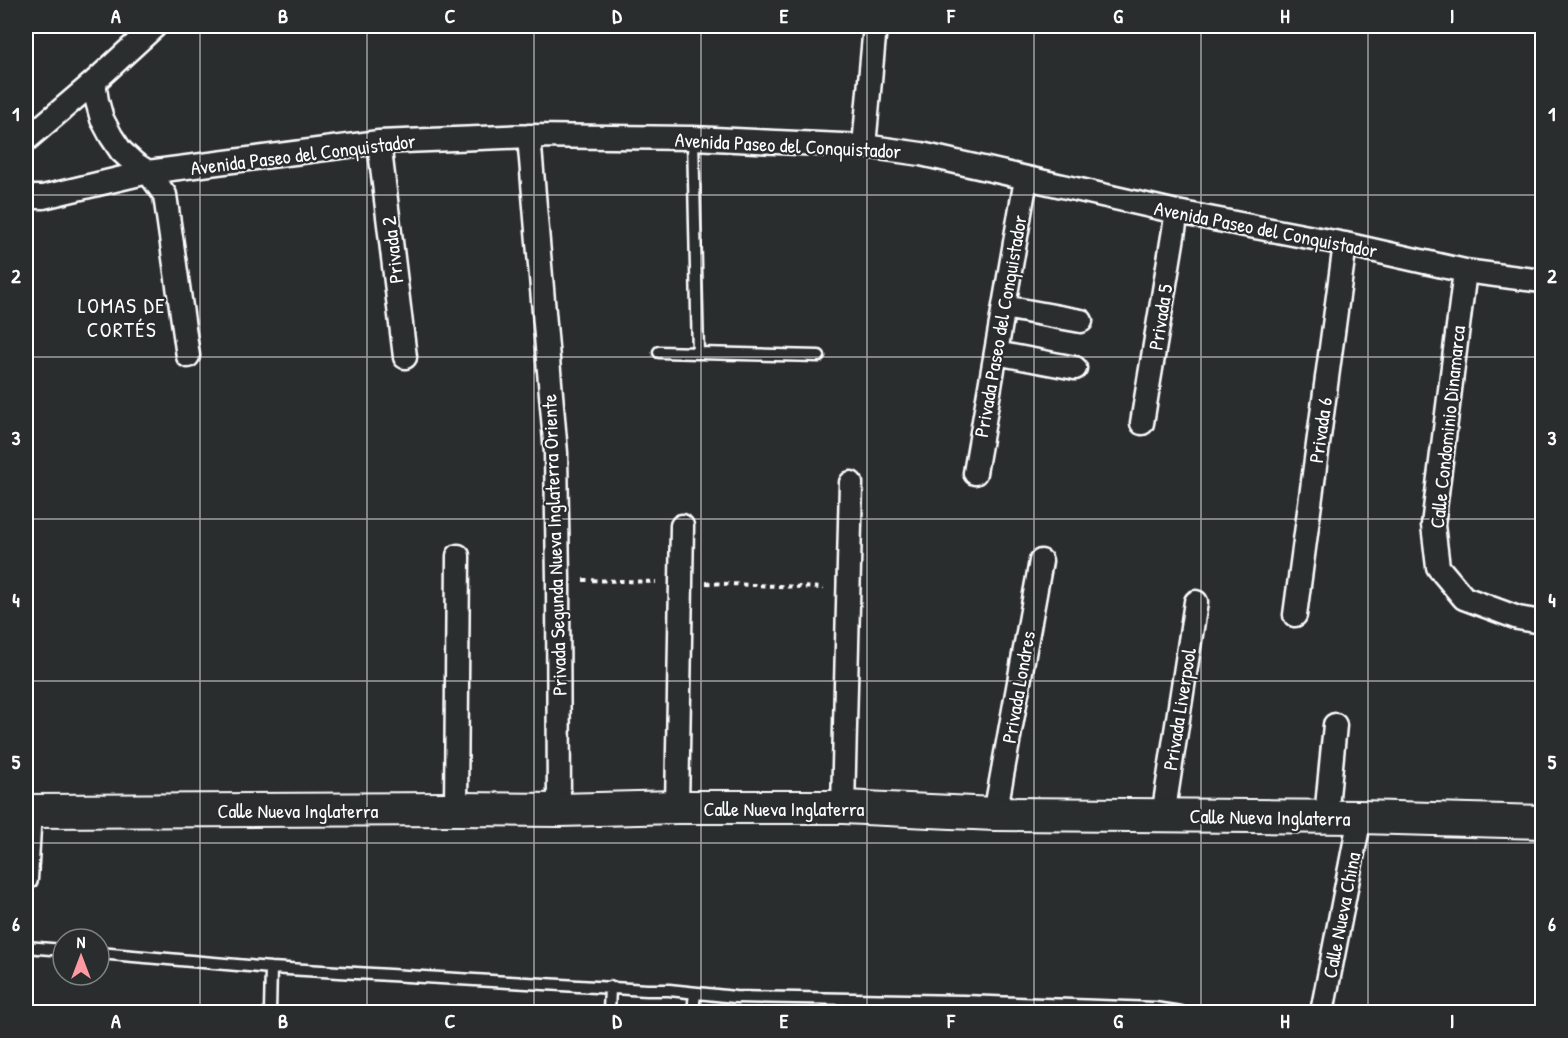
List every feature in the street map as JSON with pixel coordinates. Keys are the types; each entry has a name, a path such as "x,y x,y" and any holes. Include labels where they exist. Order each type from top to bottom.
{"street":[{"path":"26,140 155,26"},
{"path":"864,146 875,26"},
{"path":"94,82 102,119 111,136 134,163 148,172 165,195 188,356"},
{"name":"Avenida Paseo del Conquistador","path":"26,197 43,197 148,172 379,142 528,136 693,138 864,146 921,154 1177,212 1345,244 1465,271 1542,281"},
{"name":"Privada Segunda Nueva Inglaterra Oriente","path":"528,136 556,453 559,810"},
{"name":"Privada 2","path":"379,142 405,357"},
{"name":"Privada Paseo del Conquistador","path":"975,473 1026,178"},
{"name":"Privada 5","path":"1142,423 1177,212"},
{"name":"Privada 6","path":"1295,615 1345,244"},
{"name":"Calle Condominio Dinamarca","path":"1465,271 1433,525 1438,567 1464,598 1518,618 1542,622"},
{"path":"1004,307 1081,321"},
{"path":"996,353 1075,368"},
{"path":"843,807 851,483"},
{"path":"677,807 682,526"},
{"path":"456,809 458,556"},
{"name":"Privada Londres","path":"995,814 1041,561"},
{"name":"Privada Liverpool","path":"1163,816 1196,602"},
{"path":"1326,818 1335,725"},
{"name":"Calle Nueva Inglaterra","path":"28,811 843,807 995,814 1542,822"},
{"path":"26,879 28,811"},
{"name":"Calle Nueva China","path":"1322,1012 1360,818"}],"lane":[{"path":"693,138 698,353"},
{"path":"659,352 819,356"},
{"path":"26,947 51,949"},
{"path":"111,954 271,968 669,990 735,997 964,1001 1143,1008 1181,1012"},
{"path":"270,1012 271,968"},
{"path":"609,1012 610,987"},
{"path":"693,1012 695,993"}],"district":[{"name":"LOMAS DE CORTÉS","path":"122,317"}]}
